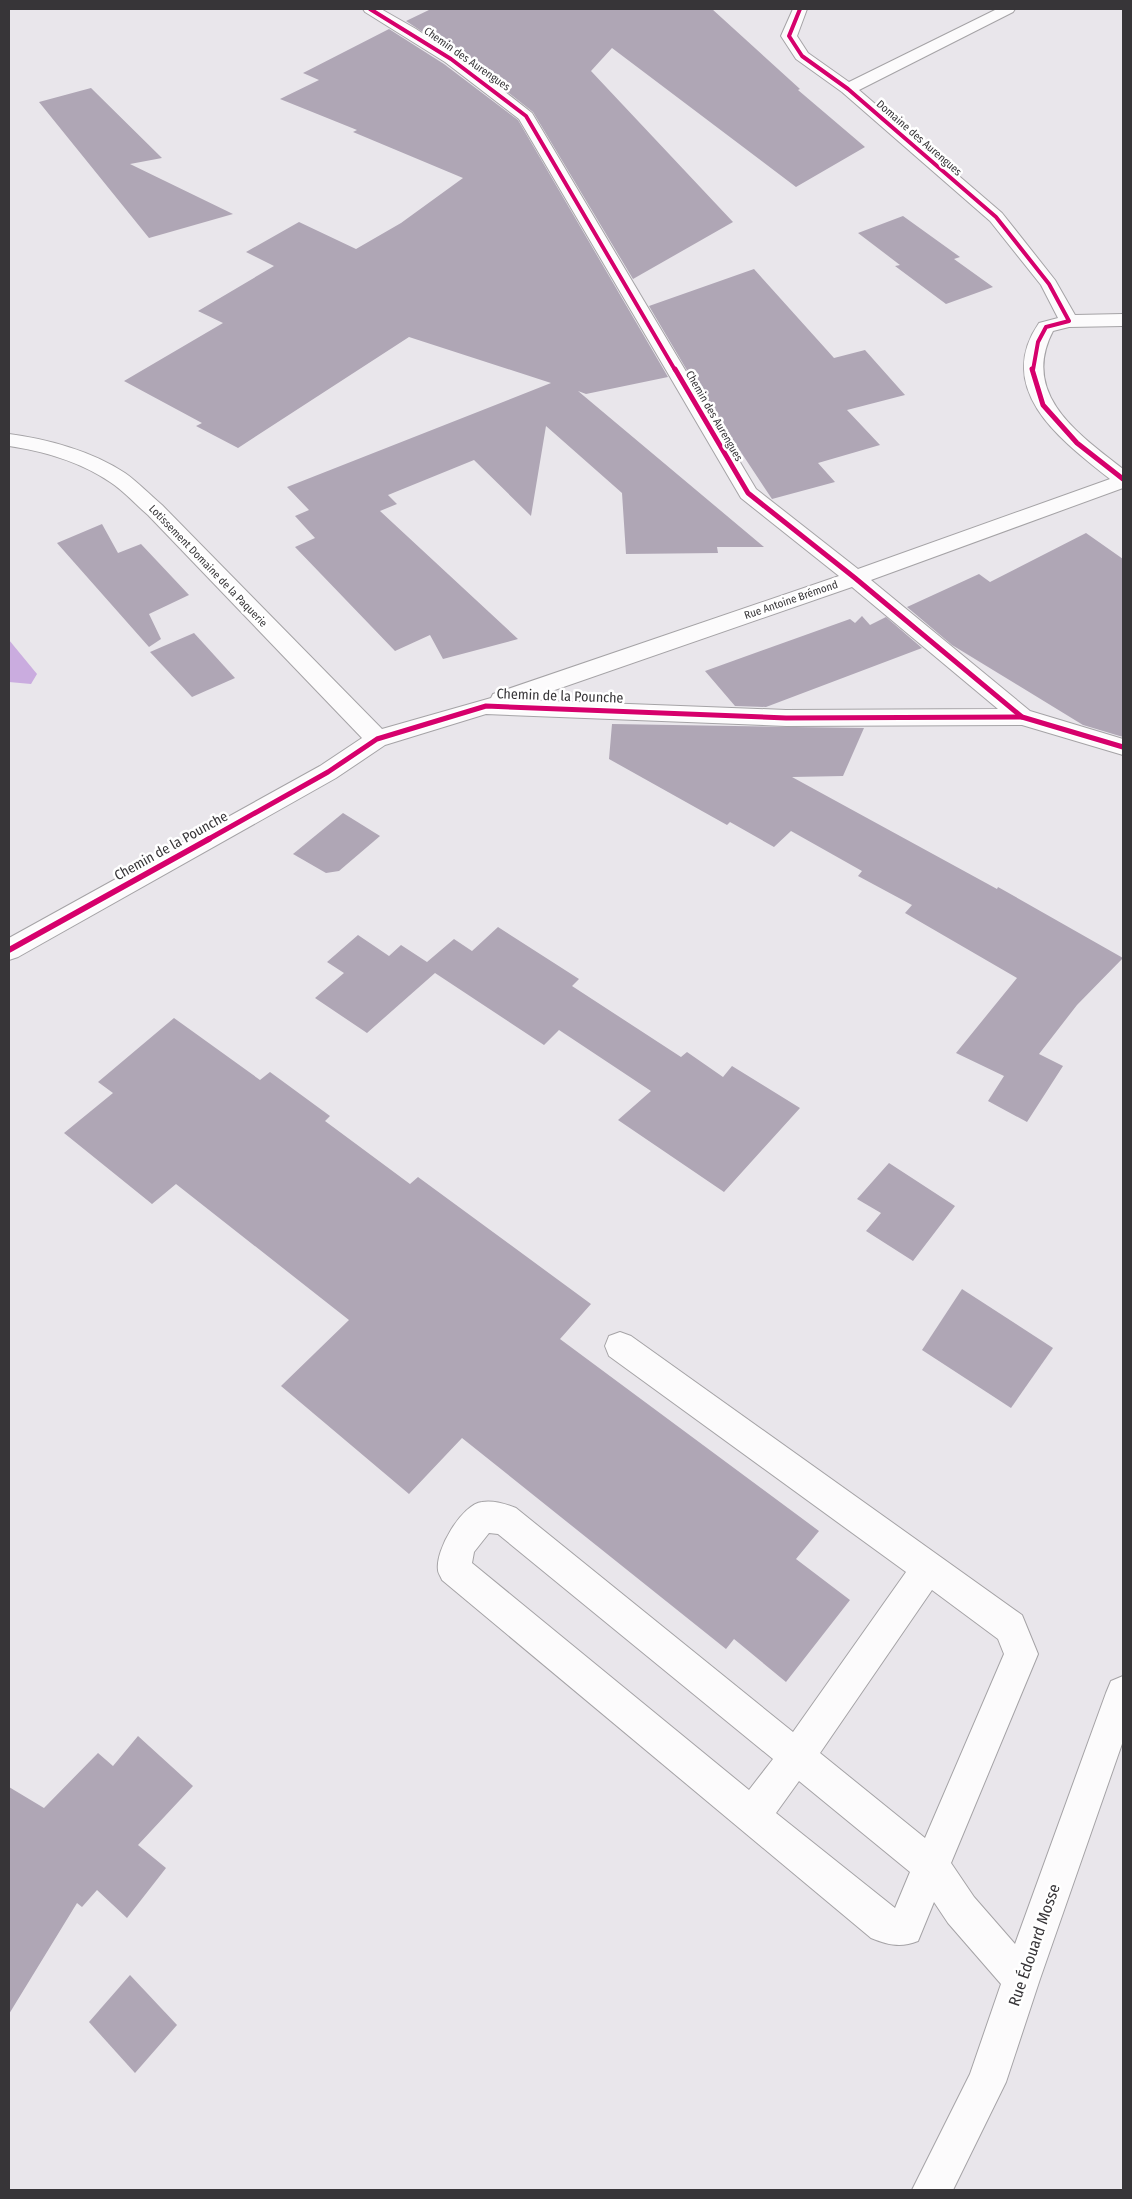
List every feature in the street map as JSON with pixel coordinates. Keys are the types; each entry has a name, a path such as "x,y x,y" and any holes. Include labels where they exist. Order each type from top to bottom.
{"street":[{"name":"Chemin des Aurengues","path":"370,9 396,22 489,85 526,116 748,493 855,578 1022,717 1123,747"},
{"name":"Domaine des Aurengues","path":"800,9 789,36 802,56 848,89 996,217 1049,284 1069,321"},
{"path":"848,89 1008,9"},
{"path":"1123,320 1069,321 1046,327 1038,342 1032,368 1043,405 1077,444 1123,480"},
{"name":"Lotissement Domaine de la Paquerie","path":"9,440 25,442 65,454 116,476 155,510 377,739"},
{"name":"Rue Antoine Brémond","path":"486,706 855,578 1123,480"},
{"name":"Chemin de la Pounche","path":"9,950 328,772 377,739 486,706 786,718 1022,717"},
{"path":"620,1346 1010,1627 1021,1654 932,1867 905,1928 884,1925 454,1569 459,1546 482,1517 505,1519 932,1867 961,1910 1021,1979"},
{"path":"752,1815 796,1757 928,1568"},
{"name":"Rue Édouard Mosse","path":"932,2190 987,2082 1021,1979 1123,1693"}],"shaded area":[{"path":"9,640 37,674 31,684 9,682"}],"building":[{"path":"431,9 712,9 800,89 798,90 865,147 796,187 612,48 591,71 733,222 633,279 533,112 477,68 406,21"},
{"path":"389,29 444,64 518,120 668,377 586,394 578,391 764,547 717,547 718,553 626,554 622,493 546,426 531,516 474,460 388,495 397,504 380,511 518,639 443,659 430,635 395,651 295,547 315,538 295,516 309,510 287,487 551,383 409,337 238,448 196,426 202,423 124,381 223,323 198,311 274,266 246,252 299,222 356,249 401,223 463,178 353,132 357,130 280,99 319,80 303,73"},
{"path":"91,88 162,158 130,164 233,214 149,238 39,102"},
{"path":"903,216 960,257 954,259 993,287 946,304 895,266 900,265 858,233"},
{"path":"754,269 834,358 865,350 905,395 847,410 880,445 818,463 835,482 772,499 688,372 649,306"},
{"path":"102,524 118,553 141,544 189,595 149,614 161,639 149,647 57,543"},
{"path":"1086,533 1123,559 1123,737 1083,725 952,645 907,607 979,574 990,582"},
{"path":"862,616 870,625 886,617 922,648 766,707 735,706 705,671 850,619 855,623"},
{"path":"194,633 235,678 192,697 150,652"},
{"path":"612,724 864,728 843,776 792,777 997,889 998,887 1123,958 1077,1005 1039,1054 1063,1066 1027,1122 988,1101 1004,1076 956,1053 1017,978 905,913 912,905 858,876 862,871 791,831 774,847 730,822 727,825 609,759"},
{"path":"343,813 380,836 339,871 326,873 293,854"},
{"path":"498,927 579,979 572,986 681,1057 687,1052 723,1077 732,1066 800,1108 724,1192 618,1120 651,1091 559,1030 544,1045 435,973 367,1033 315,998 344,973 327,962 358,935 389,956 401,945 427,962 454,939 472,951"},
{"path":"174,1018 260,1080 270,1072 330,1116 325,1121 410,1184 418,1177 591,1304 560,1339 819,1531 796,1559 850,1600 786,1682 734,1639 726,1649 462,1438 409,1494 281,1386 349,1320 176,1184 152,1204 64,1133 113,1093 98,1082"},
{"path":"889,1163 955,1206 913,1261 866,1231 881,1213 857,1199"},
{"path":"962,1289 1053,1348 1011,1408 922,1350"},
{"path":"138,1736 193,1786 138,1845 166,1868 127,1918 97,1890 82,1907 77,1903 9,2014 9,1787 44,1808 98,1753 113,1766"},
{"path":"130,1975 177,2025 135,2073 89,2022"}],"cycle path":[{"path":"370,9 451,59 526,116 748,493 855,578 1022,717 1123,747"},
{"path":"800,9 789,36 802,56 848,89 996,217 1049,284 1069,321 1046,327 1038,342 1032,368 1043,405 1077,443 1123,479"},
{"path":"9,950 328,772 377,739 486,706 786,718 1022,717"}]}
